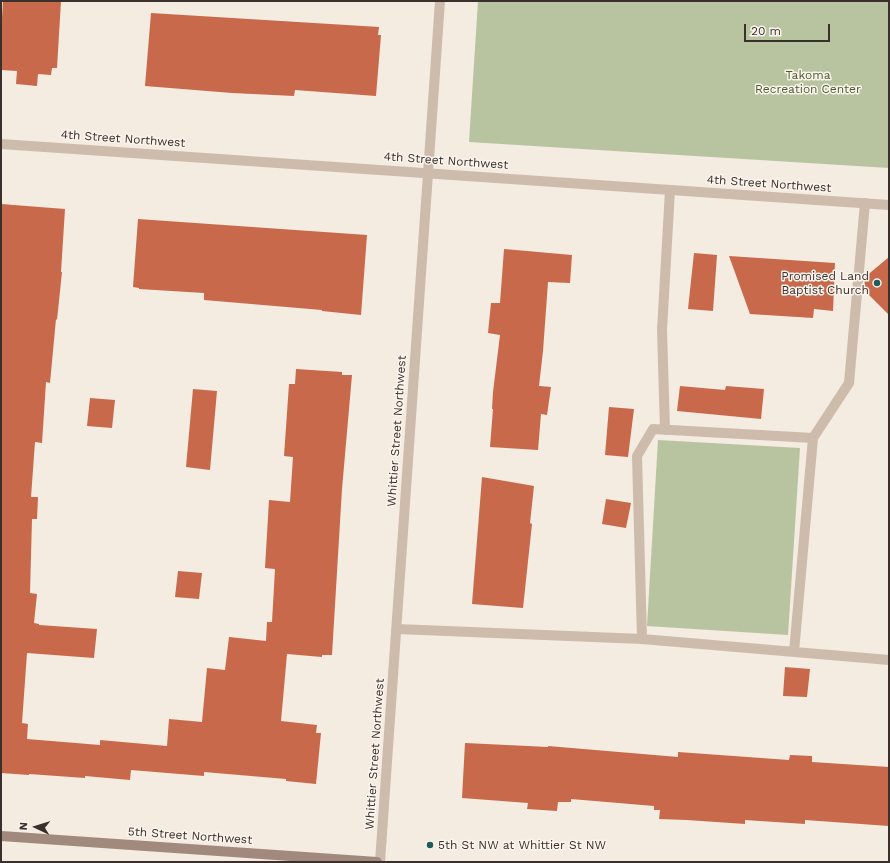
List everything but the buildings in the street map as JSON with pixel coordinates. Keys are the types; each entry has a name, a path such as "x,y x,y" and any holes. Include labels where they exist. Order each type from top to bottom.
{"street":[{"name":"Whittier Street Northwest","path":"380,862 440,1"},
{"name":"4th Street Northwest","path":"1,144 889,205"},
{"path":"665,430 662,330 670,190"},
{"path":"794,652 813,438 848,383 865,203"},
{"path":"642,639 637,456 653,429 813,438"},
{"path":"397,629 642,639 889,660"},
{"name":"5th Street Northwest","path":"1,836 377,862"}],"green space":[{"name":"Takoma Recreation Center","path":"478,1 889,1 889,168 469,142"},
{"path":"658,440 800,448 788,635 647,626"}],"place":[{"name":"Promised Land Baptist Church","path":"877,283"},
{"name":"5th St NW at Whittier St NW","path":"430,845"}]}
